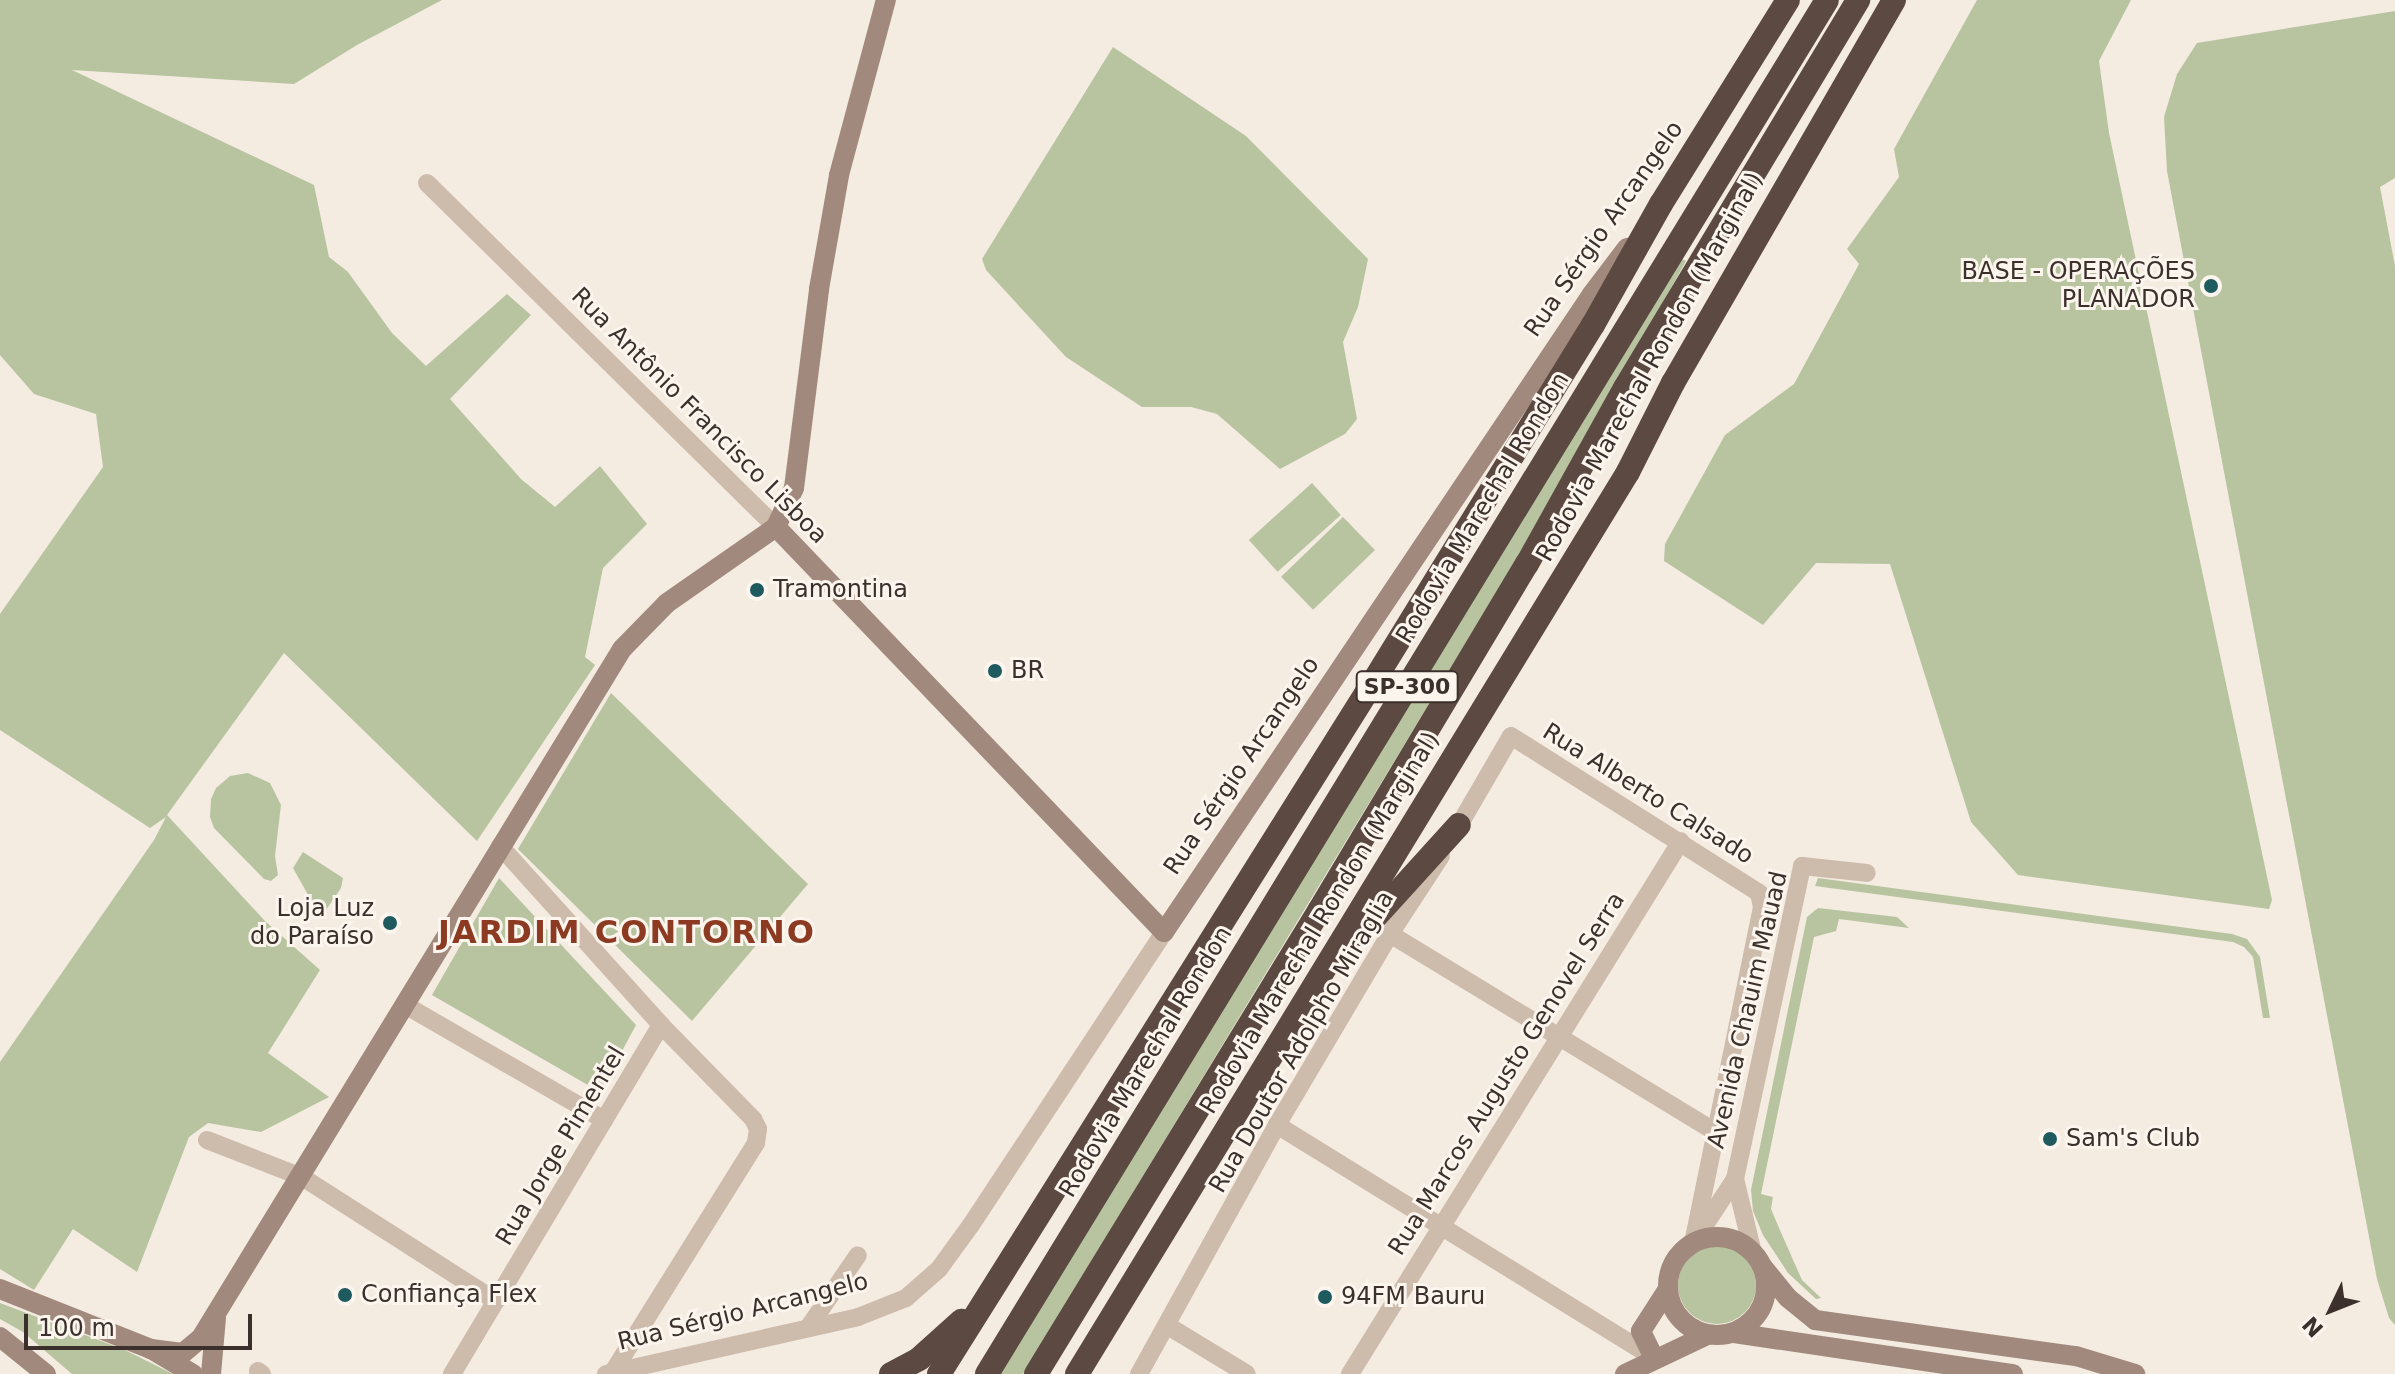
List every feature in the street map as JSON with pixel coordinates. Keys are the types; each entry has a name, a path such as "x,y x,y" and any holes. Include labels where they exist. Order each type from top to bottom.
{"highway":[{"name":"Rua Sérgio Arcangelo","path":"1661,204 1788,0"},
{"name":"Rodovia Marechal Rondon","path":"987,1374 1827,0"},
{"name":"SP-300","path":"1036,1374 1527,564 1625,388 1858,0"},
{"name":"Rodovia Marechal Rondon (Marginal)","path":"1080,1370 1628,472 1673,383 1894,0"},
{"path":"939,1374 1384,665 1593,325 1661,204"},
{"path":"1321,977 1459,825"},
{"path":"891,1374 919,1359 951,1333 1002,1274"}],"street":[{"path":"151,1349 183,1353 201,1338 622,649 667,603 776,527 794,488 819,289 839,175 886,0"},
{"name":"Rua Antônio Francisco Lisboa","path":"427,183 776,527 1164,932"},
{"name":"Rua Sérgio Arcangelo","path":"609,1373 858,1317 906,1298 939,1269 1592,294 1661,204"},
{"path":"794,488 815,483"},
{"name":"Rua Doutor Adolpho Miraglia","path":"1139,1374 1277,1125 1511,736"},
{"name":"Rua Alberto Calsado","path":"1511,736 1759,893 1762,907 1716,1132"},
{"name":"Rua Marcos Augusto Genovel Serra","path":"1350,1374 1558,1034 1681,841"},
{"path":"500,846 661,1025 753,1119 758,1129 756,1143 609,1373"},
{"name":"Avenida Chauim Mauad","path":"1693,1244 1735,1179 1802,866 1867,873"},
{"path":"1390,934 1716,1132 1693,1244 1674,1264 1668,1289 1641,1331 1654,1358"},
{"path":"405,1005 604,1120"},
{"name":"Rua Jorge Pimentel","path":"452,1374 661,1025"},
{"path":"1277,1125 1654,1358"},
{"path":"207,1140 302,1177 496,1301"},
{"name":"Avenida Chauim Mauad","path":"1735,1179 1758,1260"},
{"path":"1693,1244 1723,1237 1758,1260 1788,1298 1815,1320 2076,1356 2135,1374"},
{"path":"808,1328 858,1255"},
{"path":"1734,1333 1759,1313 1767,1282 1758,1260"},
{"path":"0,1289 151,1349 193,1374"},
{"path":"1668,1289 1680,1319 1707,1335"},
{"path":"211,1374 216,1315"},
{"path":"1168,1326 1247,1374"},
{"path":"1625,1374 1707,1335 1734,1333 2013,1374"},
{"path":"0,1337 46,1374"}],"green space":[{"path":"0,0 442,0 357,45 294,84 72,70 314,185 329,257 348,272 392,333 426,366 507,294 531,315 450,399 521,479 555,507 600,466 647,524 603,568 585,657 595,665 477,841 284,653 167,815 265,921 320,970 268,1053 329,1097 261,1132 208,1123 189,1137 137,1272 73,1229 34,1290 0,1269 0,1062 154,840 166,817 150,828 0,730 0,614 103,467 96,414 34,394 0,355"},
{"path":"1977,0 2131,0 2099,61 2109,133 2272,900 2269,909 2018,875 1971,822 1890,564 1816,563 1763,625 1664,561 1665,544 1725,435 1794,384 1859,264 1847,249 1899,177 1894,149"},
{"path":"2395,11 2395,178 2380,187 2395,266 2395,1325 2389,1318 2377,1279 2167,171 2164,117 2177,74 2197,43"},
{"path":"1113,47 1246,136 1368,259 1358,307 1343,342 1357,419 1345,434 1280,469 1217,414 1191,407 1142,407 1066,357 986,270 982,259"},
{"path":"1682,259 1686,261 1549,506 1023,1374 999,1374"},
{"path":"1312,483 1341,515 1278,572 1249,540"},
{"path":"1343,517 1375,550 1313,610 1281,577"},
{"path":"611,693 808,884 692,1021 518,849"},
{"path":"248,773 270,783 281,805 275,856 278,875 271,881 264,879 214,828 210,817 211,799 216,788 230,776"},
{"path":"303,852 343,878 341,888 324,913 316,909 293,868"},
{"path":"499,878 636,1025 600,1092 432,995"},
{"path":"1818,878 2232,934 2247,939 2260,957 2270,1018 2263,1018 2253,957 2244,947 2233,942 1815,886"},
{"path":"1818,908 1897,917 1909,928 1839,919 1836,931 1814,937 1761,1194 1773,1197 1771,1209 1779,1228 1802,1280 1821,1298 1816,1299 1788,1273 1763,1235 1753,1211 1751,1190 1807,917"},
{"path":"1709,1246 1725,1246 1739,1252 1750,1263 1756,1285 1750,1307 1739,1318 1725,1324 1709,1324 1695,1318 1684,1307 1678,1293 1678,1277 1684,1263 1695,1252"},
{"path":"0,1303 125,1350 173,1374 72,1374 23,1332 0,1319"}],"place":[{"name":"BASE - OPERAÇÕES PLANADOR","path":"2211,286"},
{"name":"Tramontina","path":"757,590"},
{"name":"BR","path":"995,671"},
{"name":"Loja Luz do Paraíso","path":"390,923"},
{"name":"Sam's Club","path":"2050,1139"},
{"name":"Confiança Flex","path":"345,1295"},
{"name":"94FM Bauru","path":"1325,1297"}],"district":[{"name":"JARDIM CONTORNO","path":"627,932"}]}
